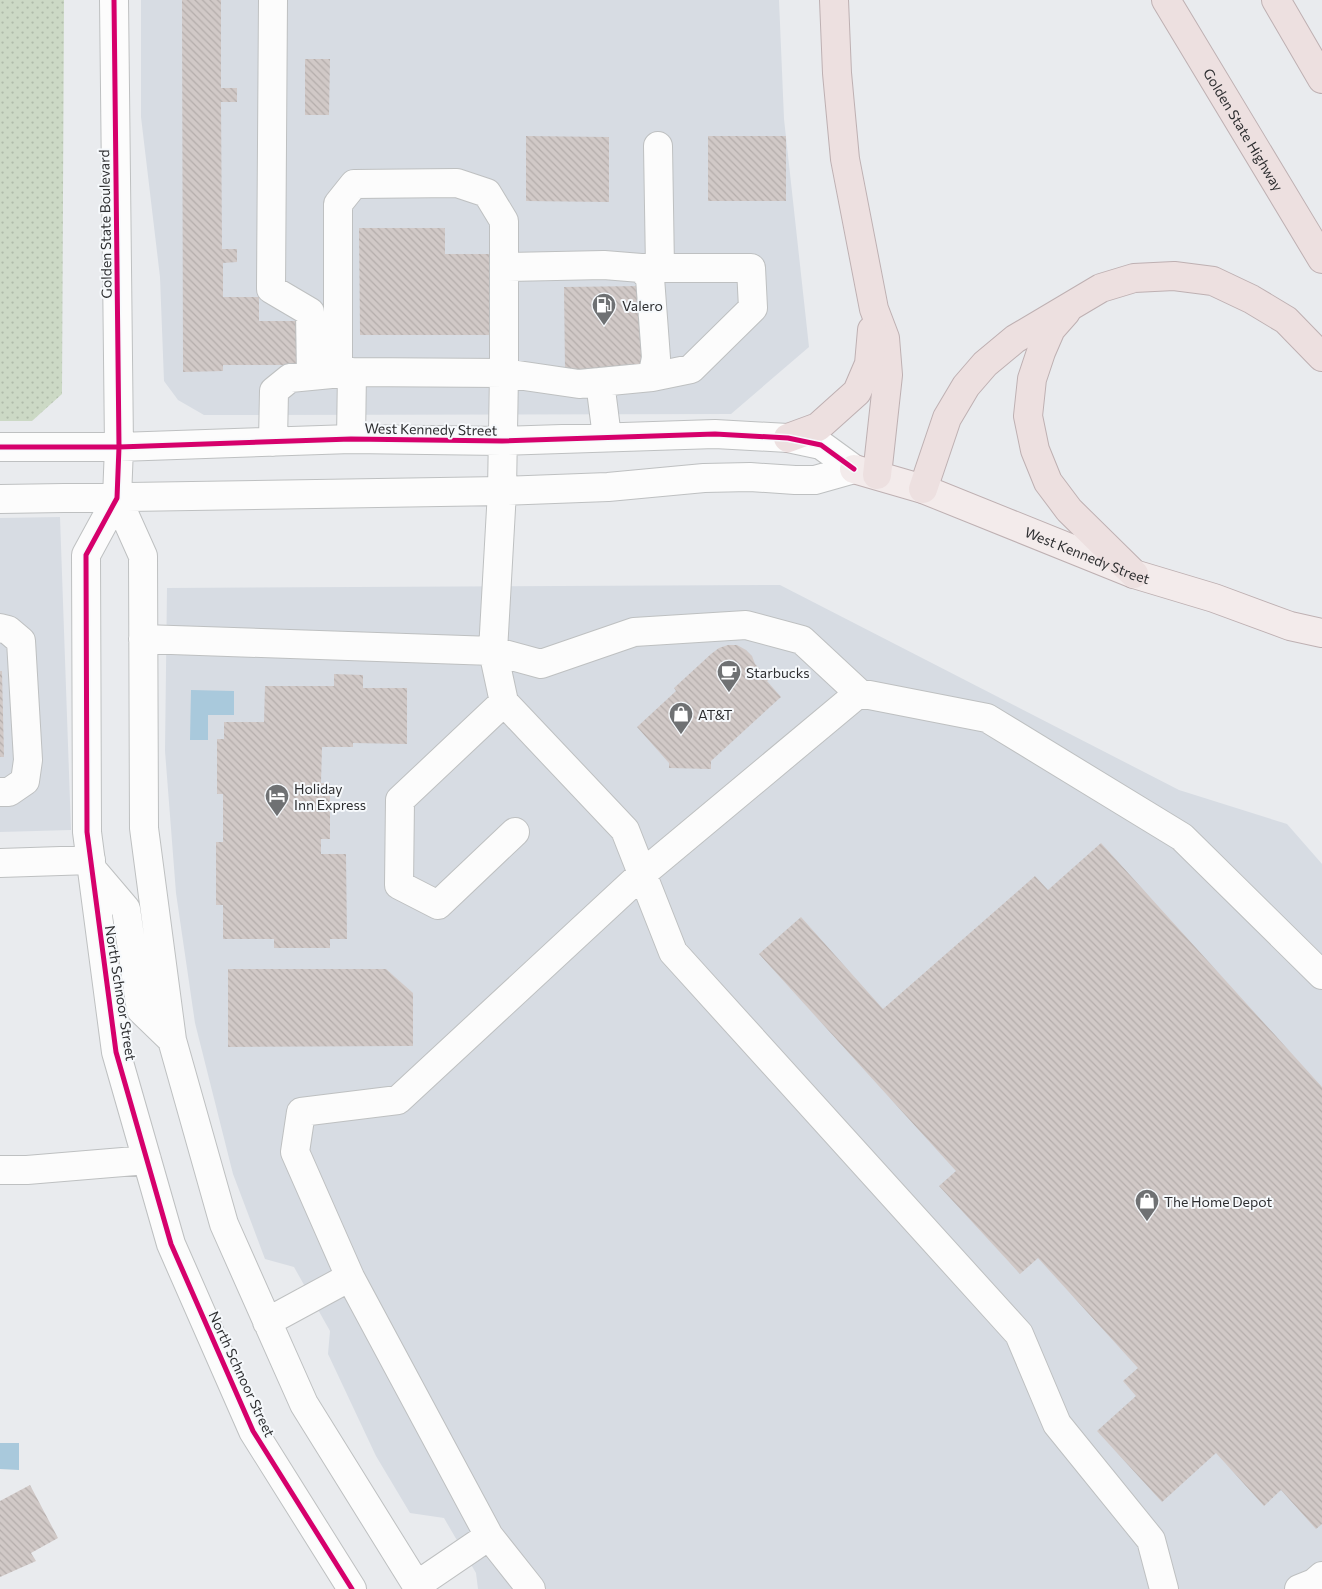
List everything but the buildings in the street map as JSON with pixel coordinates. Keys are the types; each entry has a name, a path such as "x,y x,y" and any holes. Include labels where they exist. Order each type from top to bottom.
{"highway":[{"path":"834,0 837,73 845,160 874,309 885,338 888,375 866,472"},
{"name":"Golden State Highway","path":"1166,0 1322,259"},
{"path":"1276,0 1322,79"},
{"path":"923,489 947,418 966,386 985,364 1015,339 1101,288 1134,278 1174,276 1213,281 1251,299 1286,320 1322,358"},
{"path":"1073,304 1051,329 1032,379 1028,416 1035,450 1048,482 1069,510 1134,574"},
{"path":"788,438 818,427 856,392 869,364 874,309"}],"main road":[{"name":"West Kennedy Street","path":"866,472 923,489 1134,574 1214,598 1290,626 1322,633"}],"street":[{"name":"Golden State Boulevard","path":"114,0 119,447"},
{"path":"273,0 271,289 310,312 311,376"},
{"path":"652,377 656,358 650,268 658,146"},
{"path":"351,439 345,373 338,204 354,184 457,183 487,193 504,221 502,491 494,650 504,702 625,830 673,952 1019,1334 1057,1424 1150,1540 1164,1589"},
{"path":"273,442 274,391 290,378 345,373 504,373 579,384 652,377 692,369 753,308 751,268 650,268 604,265 504,267"},
{"path":"600,382 606,437"},
{"name":"West Kennedy Street","path":"0,447 119,447 351,439 502,441 715,434 788,438 821,445 866,472"},
{"name":"North Schnoor Street","path":"119,447 116,498 86,555 87,832 116,1052 171,1244 253,1431 352,1589"},
{"path":"0,499 502,491 608,487 713,478 750,477 816,480 866,472"},
{"name":"North Schnoor Street","path":"116,498 143,556 144,828 172,1040 224,1224 267,1322 304,1404 418,1587"},
{"path":"143,639 494,650 541,664 634,632 746,625 802,640 859,693 988,718 1182,837 1322,975"},
{"path":"0,628 8,630 21,641 28,760 25,781 9,792 0,792"},
{"path":"531,1589 489,1536 350,1277 296,1152 301,1112 398,1100 642,874 859,693"},
{"path":"504,702 400,800 399,885 438,906 515,832"},
{"path":"0,863 92,865 126,908 141,1010 172,1040"},
{"path":"0,1170 27,1170 147,1160"},
{"path":"267,1322 350,1277"},
{"path":"418,1587 489,1536"},
{"path":"1299,1589 1314,1583 1322,1576"}],"shaded area":[{"path":"141,0 779,0 784,119 809,347 731,414 204,415 178,400 164,381 160,277 141,117"},
{"path":"60,517 71,830 0,832 0,518"},
{"path":"780,585 1179,790 1287,824 1322,864 1322,1589 478,1589 476,1573 444,1518 410,1513 376,1456 328,1354 330,1331 294,1267 265,1259 233,1174 195,1023 176,893 165,751 167,588"}],"green space":[{"path":"0,0 64,0 62,394 32,421 0,421"}],"water":[{"path":"191,690 234,691 234,715 208,715 208,740 190,740"},
{"path":"0,1443 19,1443 19,1470 0,1469"}],"cycle path":[{"path":"114,0 119,447 117,498 86,555 87,832 116,1052 171,1244 253,1431 352,1589"},
{"path":"0,447 119,447 351,439 502,441 715,434 788,438 821,445 854,469"}],"place":[{"name":"Valero","path":"604,326"},
{"name":"Starbucks","path":"729,693"},
{"name":"AT&T","path":"681,735"},
{"name":"Holiday Inn Express","path":"277,817"},
{"name":"The Home Depot","path":"1147,1222"}]}
